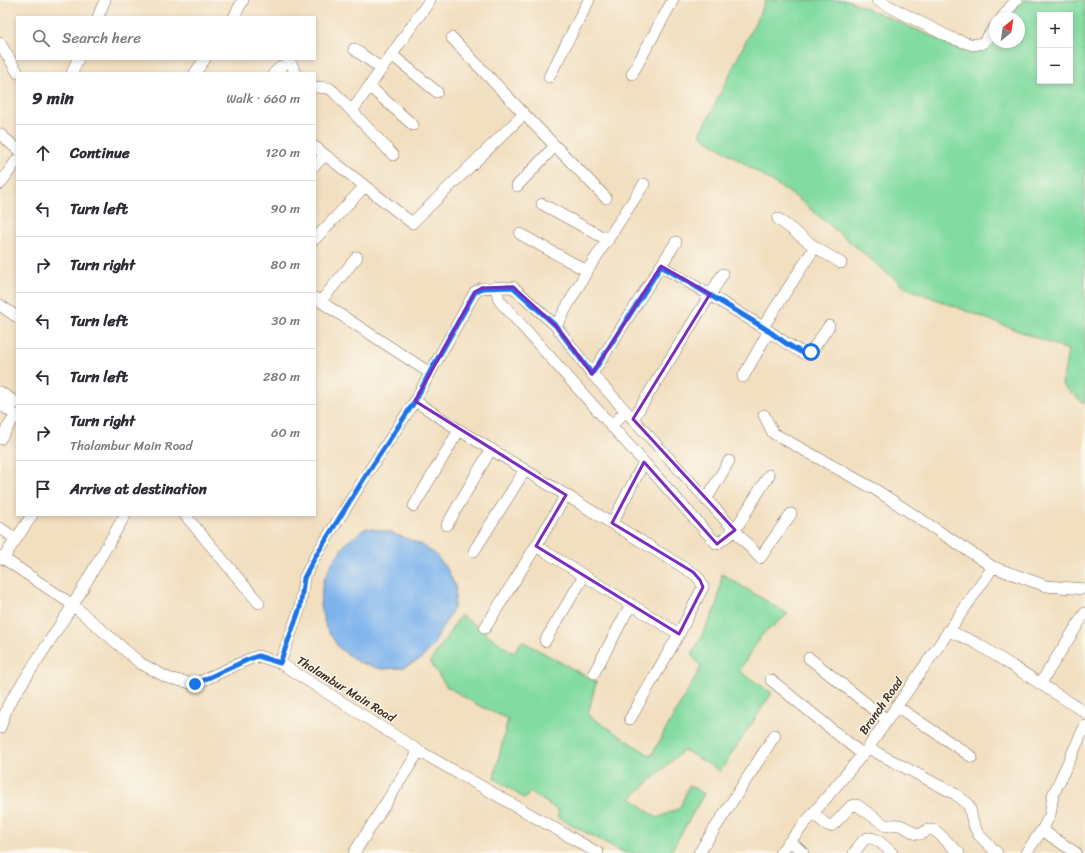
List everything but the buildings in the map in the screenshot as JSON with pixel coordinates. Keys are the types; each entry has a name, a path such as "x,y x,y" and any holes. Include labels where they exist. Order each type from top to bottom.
{"street":[{"path":"98,16 105,0"},
{"path":"235,16 243,0"},
{"path":"352,111 430,0"},
{"path":"549,77 589,0"},
{"path":"632,74 673,0"},
{"path":"877,0 951,38 973,45 983,43 989,35"},
{"path":"1007,12 1016,0"},
{"path":"452,38 606,198"},
{"path":"0,43 17,72"},
{"path":"354,49 382,68"},
{"path":"392,55 437,92"},
{"path":"72,72 78,60"},
{"path":"196,72 204,60"},
{"path":"281,66 292,65 295,72"},
{"path":"316,87 329,88 393,155"},
{"path":"370,87 413,125"},
{"path":"316,148 412,223 524,114"},
{"path":"0,134 16,148"},
{"path":"517,186 555,146"},
{"path":"316,164 325,155"},
{"path":"0,184 16,161"},
{"path":"556,326 587,271 644,184"},
{"path":"316,238 365,186"},
{"path":"542,204 608,240"},
{"path":"778,219 841,263"},
{"path":"520,234 587,271"},
{"path":"592,374 676,242"},
{"path":"743,377 766,329 815,246"},
{"path":"357,257 318,300 430,372"},
{"path":"661,266 710,294 798,351 806,354 811,352 829,326"},
{"path":"611,426 630,415 723,274"},
{"path":"496,287 499,300 717,544 734,530 769,475"},
{"path":"280,663 300,608 304,578 315,557 415,401 475,292 482,288 513,287 556,326 592,374 760,558 791,514"},
{"path":"0,305 16,316"},
{"path":"0,392 16,402"},
{"path":"415,401 491,450 693,572 700,580 703,587 630,719"},
{"path":"0,404 16,415 0,439"},
{"path":"764,415 773,433 876,490 993,567 1046,586 1085,589"},
{"path":"414,506 459,430"},
{"path":"447,525 491,450"},
{"path":"706,500 729,461"},
{"path":"612,524 644,462"},
{"path":"474,551 525,470"},
{"path":"485,628 566,495"},
{"path":"2,558 31,516"},
{"path":"0,728 8,705 73,605 124,516"},
{"path":"186,516 259,603"},
{"path":"0,528 16,539"},
{"path":"536,546 678,634"},
{"name":"Thalambur Main Road","path":"2,558 73,605 140,663 168,678 195,684 258,656 280,663 419,751 598,853"},
{"name":"Branch Road","path":"780,853 865,751 993,567"},
{"path":"545,641 584,576"},
{"path":"594,673 631,604"},
{"path":"1040,684 1085,613"},
{"path":"948,631 976,643 1085,712"},
{"path":"809,658 887,720"},
{"path":"771,680 865,751 955,794 967,803 978,834 997,853"},
{"path":"896,706 972,757"},
{"path":"1026,853 1042,830 1050,815 1053,795 1085,726"},
{"path":"699,853 775,735"},
{"path":"354,853 419,751"},
{"path":"813,813 826,825 831,826 851,806 856,805 886,826 900,825 917,834 924,834 927,830 933,830 959,853"},
{"path":"876,840 886,826"},
{"path":"1042,830 1076,853"},
{"path":"854,853 865,839 871,837 892,853"},
{"path":"790,841 803,853"}],"highlighted area":[{"path":"661,266 710,294 633,419 735,530 717,544 644,462 612,523 693,572 700,580 703,587 679,634 536,546 566,495 415,401 475,292 482,288 513,287 556,326 592,374"}],"green space":[{"path":"766,0 848,0 974,55 989,39 989,48 1025,48 1025,12 1012,12 1023,0 1085,0 1085,404 1062,385 1068,350 904,287 796,197 700,135"},
{"path":"722,574 788,614 762,635 739,671 772,693 720,771 684,750 631,798 657,818 680,808 689,785 704,794 670,853 625,853 557,817 559,811 530,792 525,799 494,778 508,719 476,704 446,686 430,662 461,615 513,653 522,641 596,682 588,715 651,756 701,667 692,655 717,605"}],"water":[{"path":"366,528 389,532 416,542 434,553 447,569 456,588 454,608 434,644 421,659 402,668 381,669 358,662 339,648 326,628 320,605 323,582 333,561 347,542"}],"route":[{"path":"195,684 258,656 280,663 300,608 304,578 315,557 415,401 475,292 482,288 513,287 556,326 592,374 661,266 710,294 798,351 806,354 811,352"}]}
